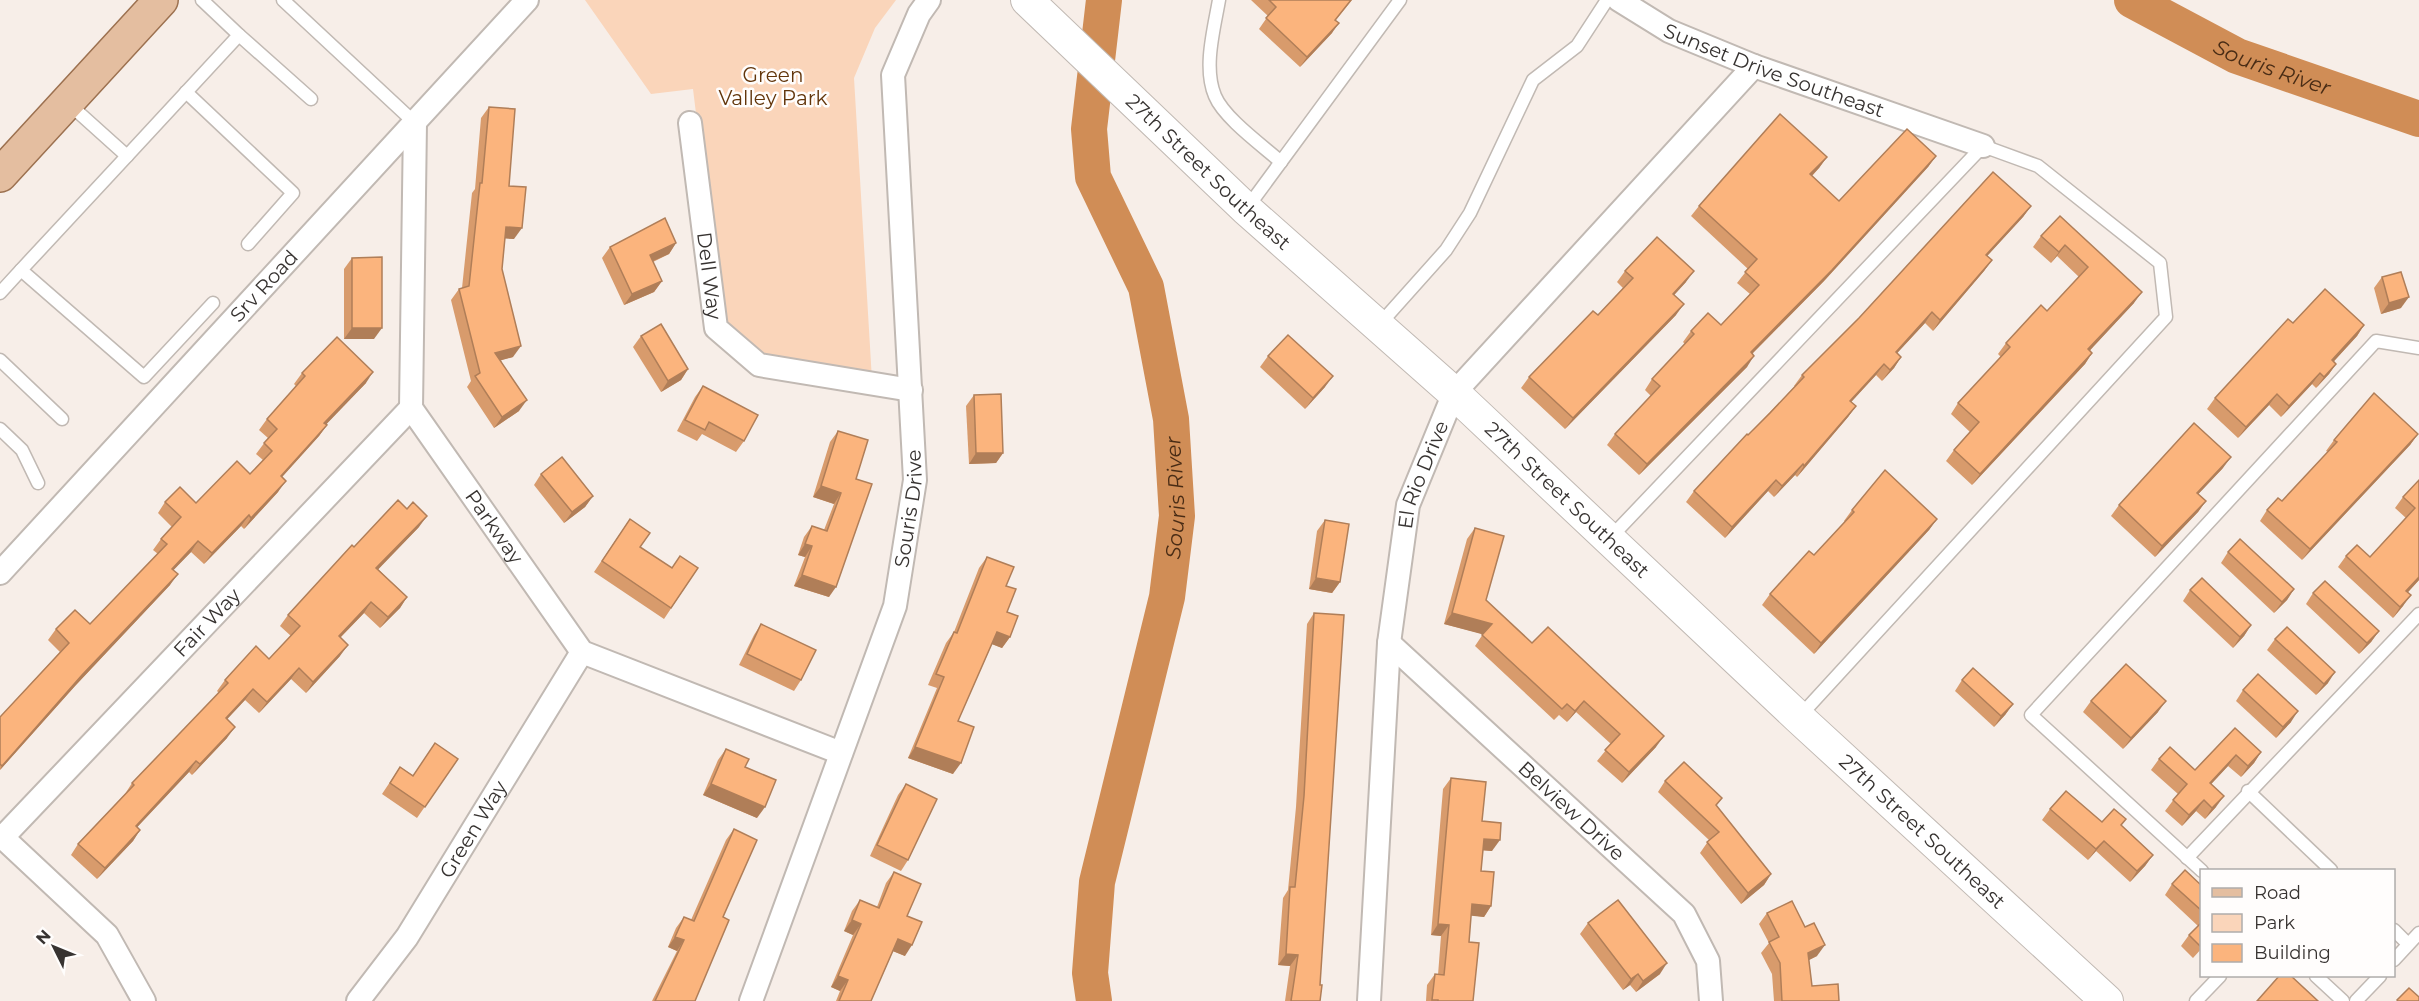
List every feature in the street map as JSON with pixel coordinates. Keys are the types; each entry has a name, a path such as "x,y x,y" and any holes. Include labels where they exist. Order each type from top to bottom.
{"main road":[{"path":"0,175 161,0"}],"street":[{"name":"Srv Road","path":"0,573 527,0"},
{"name":"Souris Drive","path":"751,1001 895,606 915,480 893,75 919,14 929,0"},
{"name":"Sunset Drive Southeast","path":"1619,0 1669,31 1754,66 1983,147"},
{"name":"27th Street Southeast","path":"1030,3 1246,209 1454,393 1799,718 2107,1001"},
{"name":"El Rio Drive","path":"1369,1001 1389,643 1408,505 1454,393 1754,66"},
{"path":"411,408 415,123"},
{"name":"Dell Way","path":"690,123 716,328 759,365 911,390"},
{"name":"Parkway","path":"411,408 582,652"},
{"name":"Fair Way","path":"1,837 411,408"},
{"name":"Belview Drive","path":"1389,643 1684,914 1708,961 1712,1001"},
{"path":"582,652 841,753"},
{"name":"Green Way","path":"358,1001 407,938 582,652"},
{"path":"1,837 107,935 144,1001"}],"lane":[{"path":"202,0 310,99"},
{"path":"283,0 415,123"},
{"path":"1219,0 1212,39 1211,72 1215,97 1226,111 1281,162"},
{"path":"1246,209 1400,0"},
{"path":"1378,326 1446,250 1470,213 1533,80 1577,46 1607,0"},
{"path":"0,293 239,35"},
{"path":"186,92 294,193 248,244"},
{"path":"67,102 127,156"},
{"path":"1609,539 1983,147 2038,166 2160,263 2166,317 1799,718"},
{"path":"21,270 144,377 213,303"},
{"path":"2200,869 2031,715 2376,341 2419,348"},
{"path":"0,360 62,419"},
{"path":"0,429 22,450 38,483"},
{"path":"2187,858 2248,791 2419,614"},
{"path":"2248,791 2330,869"},
{"path":"2395,931 2408,944"},
{"path":"2395,959 2419,933"},
{"path":"2196,1001 2218,977"},
{"path":"2318,977 2343,1001"},
{"path":"2356,1001 2378,977"}],"green space":[{"name":"Green Valley Park","path":"585,0 896,0 875,28 854,78 872,380 763,363 722,326 693,89 651,94"}],"building":[{"path":"1269,0 1351,0 1335,20 1339,23 1307,57 1266,18 1276,7"},
{"path":"489,107 515,109 509,186 526,187 522,228 506,227 502,269 521,346 495,353 527,400 502,417 475,376 480,373 459,289 469,286"},
{"path":"1780,114 1827,157 1810,174 1839,201 1907,129 1936,156 1832,270 1751,352 1754,356 1647,464 1615,434 1660,386 1652,379 1694,334 1691,331 1708,313 1721,325 1759,285 1745,272 1757,259 1699,206"},
{"path":"1993,172 2031,206 1986,255 1992,260 1940,320 1932,312 1896,352 1901,357 1890,370 1884,364 1850,401 1856,406 1804,466 1803,464 1782,486 1776,480 1732,527 1694,491 1804,377 1802,375 1859,318"},
{"path":"2060,216 2142,292 2088,349 2092,353 1980,474 1954,450 1979,422 1958,403 2010,347 2006,343 2041,305 2047,311 2088,267 2065,245 2059,252 2041,236"},
{"path":"665,218 676,243 650,255 662,281 632,294 610,247"},
{"path":"1657,237 1694,271 1673,294 1684,304 1573,418 1529,377 1593,311 1598,315 1633,278 1625,271"},
{"path":"382,257 382,328 352,328 352,258"},
{"path":"2401,272 2409,297 2389,303 2382,277"},
{"path":"2325,289 2364,325 2332,360 2336,364 2324,377 2320,373 2289,406 2277,394 2246,427 2215,398 2288,319 2293,323"},
{"path":"661,324 688,369 668,381 641,336"},
{"path":"1288,335 1333,376 1313,398 1268,356"},
{"path":"337,337 373,372 324,423 327,425 281,476 286,481 251,518 249,515 212,553 198,541 172,569 178,574 82,675 2,766 0,764 0,717 69,643 56,629 75,610 90,624 167,544 161,539 181,517 165,502 180,487 196,503 237,461 250,474 272,451 264,443 277,429 267,419 305,376 302,373"},
{"path":"703,386 758,415 744,441 709,422 705,430 685,420"},
{"path":"2374,393 2418,434 2310,549 2267,510 2278,498 2282,501 2337,442 2334,440"},
{"path":"1001,394 1003,453 976,453 974,395"},
{"path":"2194,423 2231,457 2197,493 2206,501 2162,546 2119,505"},
{"path":"838,431 868,440 856,479 872,484 836,587 802,575 812,546 805,544 812,526 827,531 841,493 821,486"},
{"path":"562,457 593,496 572,512 541,474"},
{"path":"1885,470 1937,519 1821,643 1770,594 1809,551 1814,555 1854,512 1852,510"},
{"path":"2419,480 2419,577 2406,591 2411,595 2400,607 2346,556 2357,545 2370,557 2415,508 2403,497"},
{"path":"398,500 407,509 413,502 427,516 376,568 407,597 388,617 371,602 339,636 348,645 313,682 299,668 267,702 253,689 226,718 235,727 200,764 196,761 136,826 140,830 105,868 78,844 134,785 132,783 228,683 225,680 256,646 269,659 300,626 288,615 352,545 354,547"},
{"path":"630,519 650,533 640,547 672,568 680,556 698,568 671,608 602,561"},
{"path":"1325,520 1349,524 1340,582 1316,578"},
{"path":"1475,528 1504,536 1486,600 1532,643 1548,627 1664,736 1629,772 1605,750 1620,734 1584,701 1575,711 1567,704 1562,709 1482,635 1492,624 1452,613"},
{"path":"2240,539 2294,589 2282,602 2228,552"},
{"path":"987,557 1014,567 1006,586 1016,589 1007,612 1018,616 1010,637 997,632 958,721 974,727 961,763 915,747 944,677 936,674 954,632 957,633"},
{"path":"2202,578 2251,625 2240,637 2190,590"},
{"path":"2325,581 2379,631 2367,643 2313,593"},
{"path":"1314,613 1344,615 1320,1001 1291,1001 1298,955 1286,954 1290,887 1295,887 1304,796"},
{"path":"761,624 816,650 801,680 747,654"},
{"path":"2287,627 2335,672 2324,684 2275,639"},
{"path":"2126,664 2166,701 2131,738 2091,701"},
{"path":"1973,668 2013,704 2001,716 1962,680"},
{"path":"2258,674 2298,711 2283,727 2243,690"},
{"path":"2235,728 2261,752 2248,766 2236,755 2210,783 2224,796 2212,808 2204,800 2189,815 2173,800 2187,784 2159,759 2170,747 2195,770"},
{"path":"435,743 458,759 425,807 390,783 400,767 413,776"},
{"path":"726,749 749,759 745,767 776,780 765,807 711,784"},
{"path":"1684,762 1722,798 1716,805 1771,874 1748,893 1707,842 1719,832 1665,781"},
{"path":"1451,778 1486,782 1482,821 1501,823 1500,840 1484,839 1481,871 1494,872 1491,906 1472,904 1469,942 1479,943 1473,1001 1432,1000 1435,974 1444,975 1449,925 1438,924"},
{"path":"906,784 937,799 908,860 877,845"},
{"path":"2066,791 2102,822 2114,809 2126,819 2121,825 2153,855 2137,871 2104,841 2096,849 2050,809"},
{"path":"734,829 757,840 723,917 729,920 695,1001 655,1001 684,940 675,937 684,917 694,921"},
{"path":"2185,870 2200,884 2200,909 2172,884"},
{"path":"894,872 921,884 907,916 922,922 912,945 898,939 871,1001 839,1001 848,980 838,976 861,924 852,920 860,900 879,908"},
{"path":"1618,900 1667,963 1643,981 1638,974 1631,979 1588,923"},
{"path":"1792,901 1805,927 1814,923 1825,945 1808,953 1812,986 1838,984 1839,1001 1782,1001 1780,963 1769,942 1779,937 1767,913"},
{"path":"2200,924 2200,946 2189,935"},
{"path":"2278,977 2292,977 2318,1001 2257,1001"},
{"path":"2409,988 2419,997 2419,1001 2398,1001 2397,1000"}],"waterway":[{"name":"Souris River","path":"1094,1001 1090,973 1097,882 1167,597 1177,516 1171,419 1146,287 1093,177 1089,129 1104,0"},
{"name":"Souris River","path":"2132,0 2237,56 2419,119"}]}
